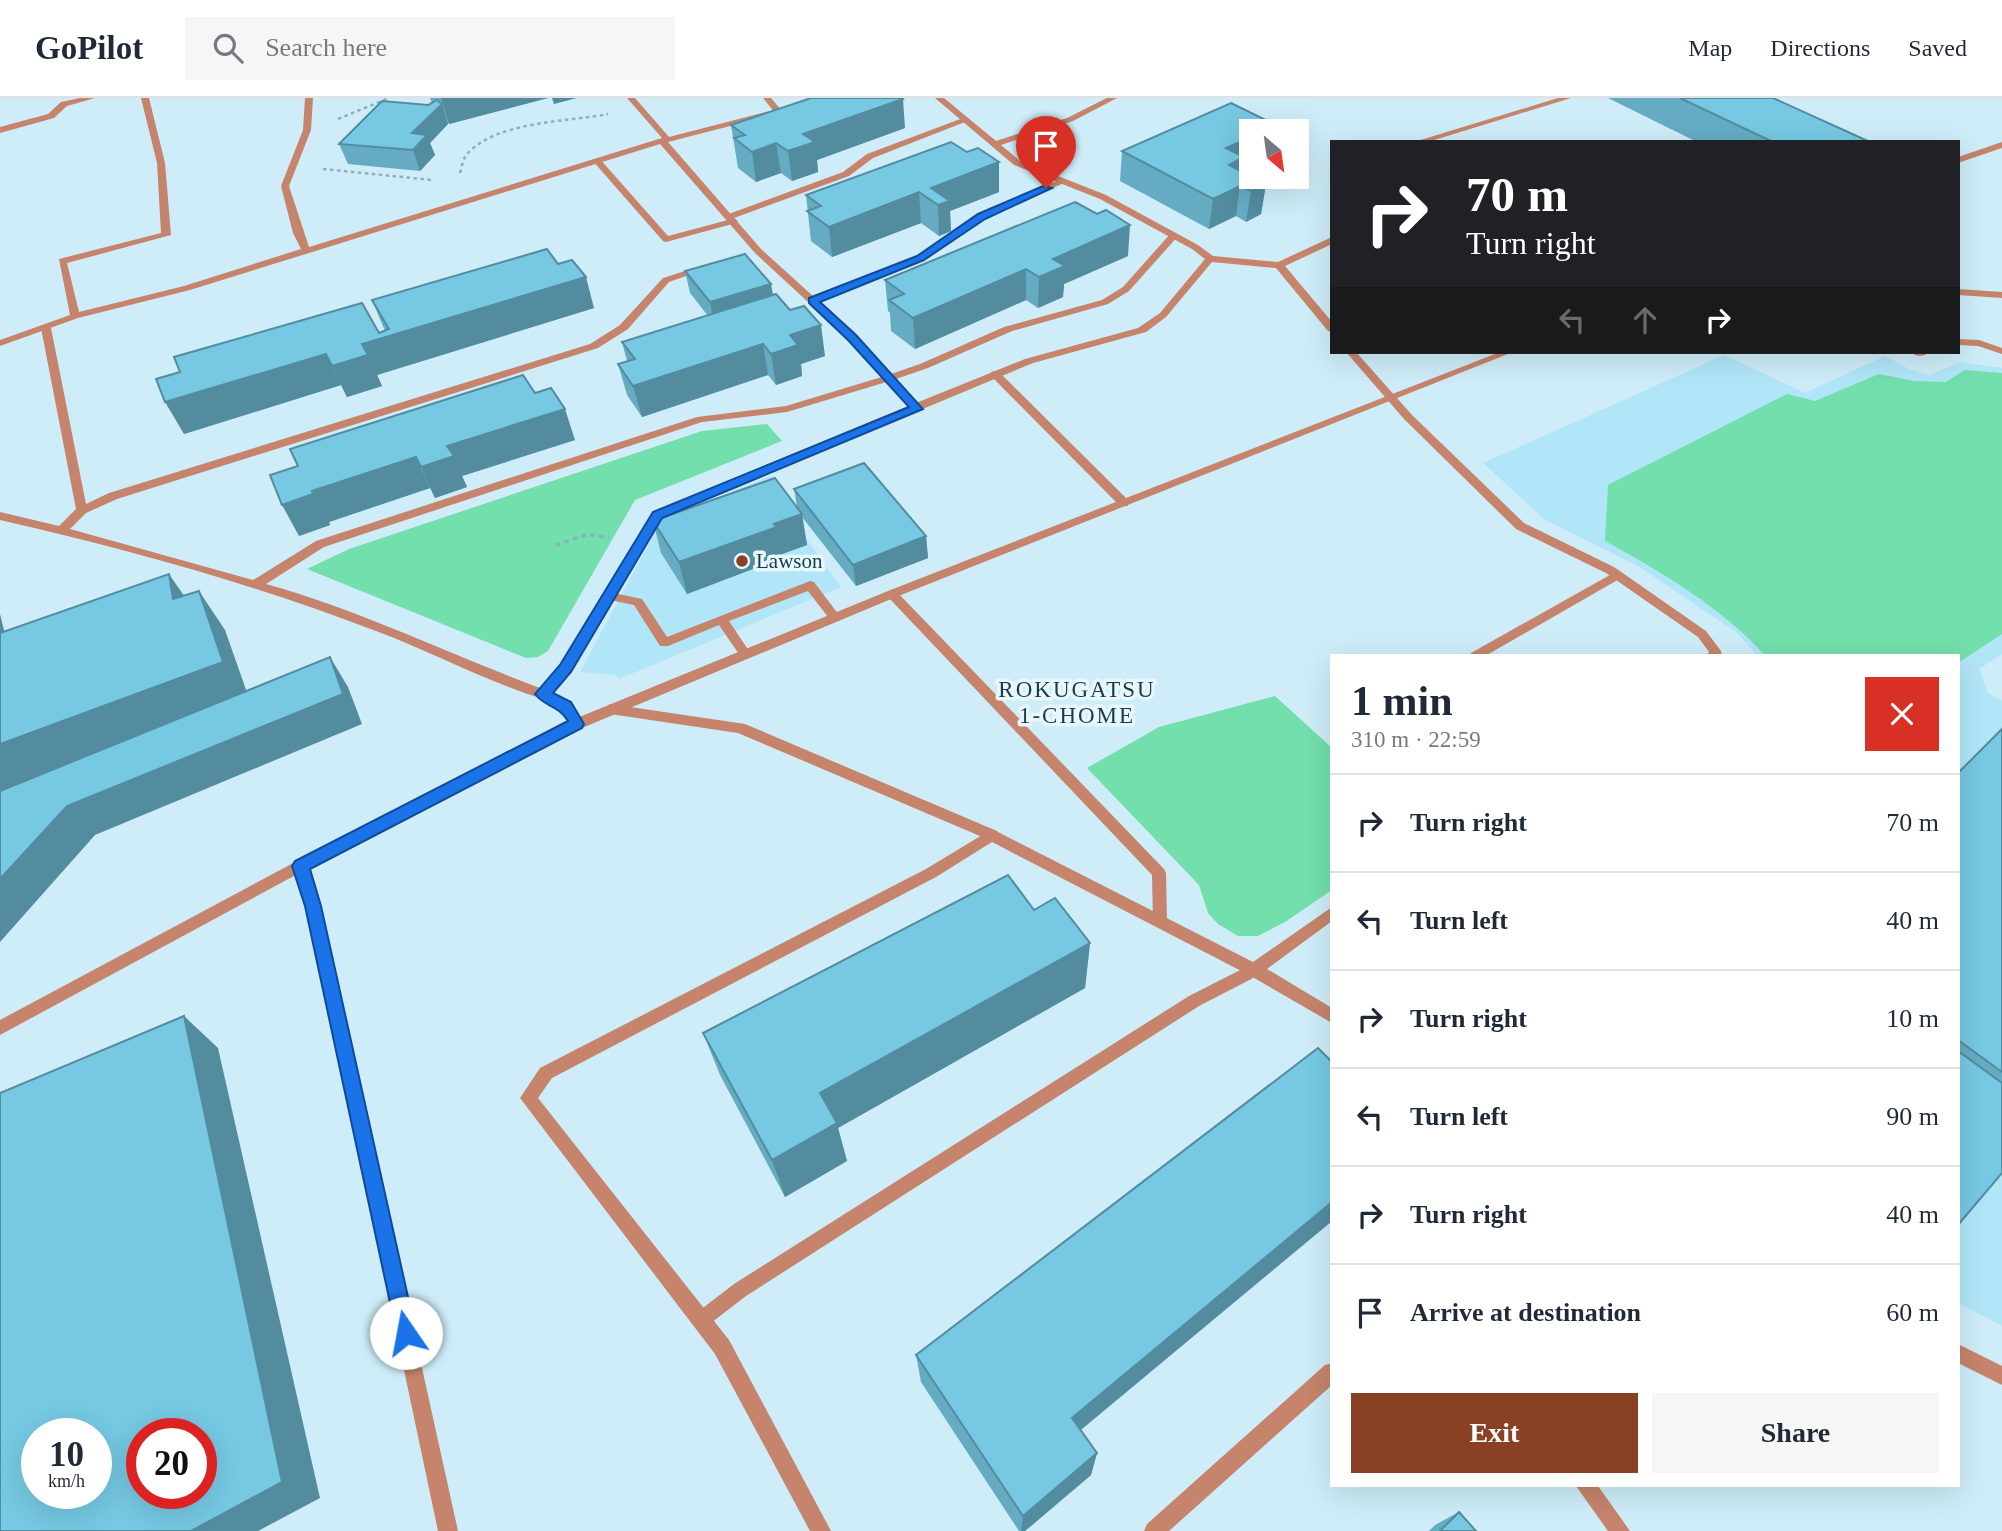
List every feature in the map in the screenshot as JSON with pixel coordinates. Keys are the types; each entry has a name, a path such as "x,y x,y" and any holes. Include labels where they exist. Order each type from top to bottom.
{"street":[{"path":"0,130 51,116 64,104 91,98"},
{"path":"75,316 62,261 166,235 160,163 145,98"},
{"path":"306,251 285,186 307,130 309,98"},
{"path":"631,98 758,251 852,337 916,409"},
{"path":"767,98 778,111"},
{"path":"939,98 1017,163 1103,197 1174,235 1210,259 1279,265 1330,241"},
{"path":"995,144 1046,130 1097,108 1113,98"},
{"path":"1438,139 1567,98"},
{"path":"0,343 75,316 187,288 596,160 791,108"},
{"path":"596,160 666,239 731,219 846,174 870,156 966,120"},
{"path":"1960,159 2002,145"},
{"path":"813,301 920,258 998,208 1065,181"},
{"path":"256,584 320,544 680,425 701,419 787,409 889,378 925,366 1008,329 1115,298 1174,235"},
{"path":"745,255 758,251"},
{"path":"543,694 566,668 657,515 1029,361 1142,330 1163,315 1210,259"},
{"path":"61,530 82,510 113,496 317,430 425,400 594,346 624,327 666,280 719,263"},
{"path":"1279,265 1330,327"},
{"path":"1960,292 2002,295"},
{"path":"47,328 82,510"},
{"path":"1960,342 1979,344 2002,351"},
{"path":"1353,354 1391,398 1520,526 1617,575 1702,634 1717,654"},
{"path":"0,1028 300,866 610,709 892,594 1503,354"},
{"path":"995,374 1125,503"},
{"path":"0,516 61,530 256,584 382,628 543,694 566,706 577,724"},
{"path":"1479,654 1617,575"},
{"path":"609,596 638,602 664,643 810,585 835,618"},
{"path":"892,594 1159,873 1160,922"},
{"path":"721,619 745,654"},
{"path":"610,709 740,728 992,835 1254,970 1330,1015"},
{"path":"821,1531 722,1347 528,1098 546,1073 931,873 992,835"},
{"path":"300,866 313,906 448,1531"},
{"path":"701,1320 740,1290 1194,1001 1254,970 1330,915"},
{"path":"1960,1354 2002,1376"},
{"path":"1154,1531 1330,1374"},
{"path":"1587,1487 1620,1531"}],"path":[{"path":"307,130 389,98"},
{"path":"455,205 466,154 485,141 525,128 640,106"},
{"path":"321,169 458,182"},
{"path":"556,545 588,534 640,544"}],"shaded area":[{"path":"1724,355 1805,393 1885,356 1909,369 1930,375 1960,362 2002,368 2002,654 1979,669 1988,693 2002,701 2002,1326 1960,1304 1960,654 1756,654 1736,632 1638,566 1544,519 1483,463"},
{"path":"771,476 795,523 841,587 619,679 615,675 580,672 661,521"}],"green space":[{"path":"1965,370 2002,373 2002,634 1960,662 1960,654 1763,654 1711,607 1647,564 1605,541 1608,485 1787,394 1815,401 1879,374 1914,381 1946,382"},
{"path":"767,424 782,441 635,500 548,651 538,657 526,658 307,569 349,549 702,431"},
{"path":"1275,696 1330,746 1330,891 1285,922 1258,936 1238,936 1218,924 1208,913 1199,885 1087,768 1159,727"}],"building":[{"path":"811,98 903,99 803,134 815,142 788,151 776,143 752,152 734,138 745,135 731,125"},
{"path":"1680,98 1773,98 1866,140 1769,140"},
{"path":"437,100 442,104 412,133 427,135 413,150 339,144 382,101 428,105"},
{"path":"1231,103 1264,119 1239,119 1239,142 1226,148 1239,154 1239,160 1229,165 1239,170 1239,186 1213,199 1122,151"},
{"path":"951,142 967,152 978,148 999,162 931,188 950,201 938,205 919,192 829,227 807,211 821,206 806,195"},
{"path":"1075,202 1097,214 1106,210 1130,225 1053,259 1065,266 1039,277 1026,269 913,318 889,300 904,294 885,280"},
{"path":"547,249 558,264 572,260 586,277 362,344 368,355 332,366 326,354 165,402 156,379 180,372 174,357 362,303 379,333 389,329 372,300"},
{"path":"745,254 771,284 710,302 685,271"},
{"path":"776,294 790,310 804,306 821,325 790,335 798,345 771,354 763,344 633,386 618,364 635,359 622,342"},
{"path":"523,375 535,393 551,388 565,409 447,446 454,456 421,467 416,457 312,491 313,494 282,505 270,475 298,466 290,449"},
{"path":"864,463 926,536 853,565 794,489"},
{"path":"775,478 802,514 774,524 777,527 679,562 653,521"},
{"path":"169,574 173,599 199,591 223,662 0,744 0,633"},
{"path":"330,657 343,694 67,806 0,879 0,791"},
{"path":"2002,729 2002,1072 1960,1041 1960,771"},
{"path":"1008,875 1034,910 1055,898 1090,943 820,1093 837,1123 772,1160 703,1033"},
{"path":"184,1016 282,1482 191,1531 0,1531 0,1093"},
{"path":"1318,1048 1330,1060 1330,1204 1072,1418 1097,1453 1023,1516 916,1355"},
{"path":"1960,1052 2002,1083 2002,1173 1960,1223"},
{"path":"1459,1512 1476,1531 1440,1531"}],"place":[{"name":"Lawson","path":"742,561"}],"district":[{"name":"ROKUGATSU 1-CHOME","path":"1077,702"}],"route":[{"path":"406,1333 313,906 300,866 577,724 566,706 543,694 566,668 657,515 916,409 852,337 813,301 920,258 981,217 1046,188"}]}
